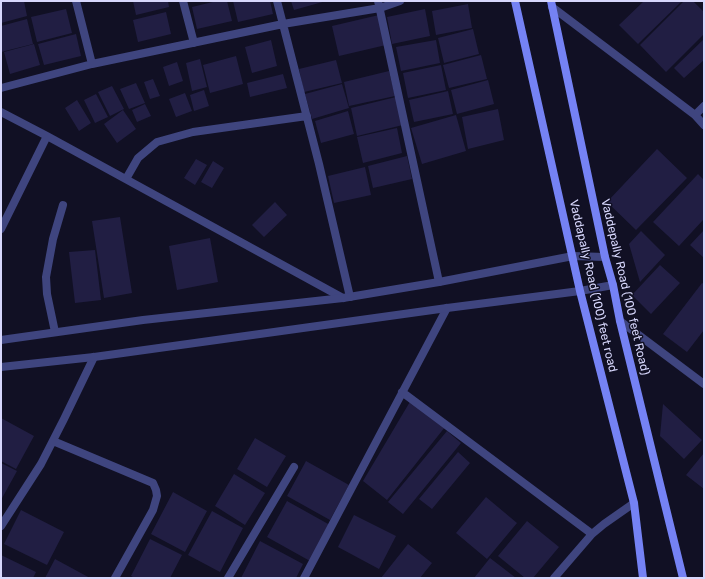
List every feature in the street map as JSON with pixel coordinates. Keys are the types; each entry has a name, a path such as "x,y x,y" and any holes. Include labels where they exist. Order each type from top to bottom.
{"main road":[{"name":"Vaddapally Road (100) feet road","path":"515,1 580,291 634,503 643,578"},
{"name":"Vaddepally Road (100 feet Road)","path":"551,4 605,256 683,578"}],"street":[{"path":"76,1 92,64"},
{"path":"183,1 194,43"},
{"path":"277,1 307,116 347,298"},
{"path":"1,88 92,64 379,4 400,1"},
{"path":"379,4 440,282"},
{"path":"551,4 695,115 704,125"},
{"path":"695,115 704,106"},
{"path":"1,112 347,298"},
{"path":"126,179 138,158 157,142 193,132 307,116"},
{"path":"1,229 47,136"},
{"path":"55,332 47,294 46,276 53,238 64,205"},
{"path":"1,340 143,320 347,298 440,282 573,256 605,256"},
{"path":"1,367 94,357 580,291 613,285"},
{"path":"304,578 447,308"},
{"path":"620,321 704,384"},
{"path":"1,526 41,464 94,357"},
{"path":"402,392 592,534"},
{"path":"53,441 153,482 157,496 153,510 115,578"},
{"path":"228,578 294,467"},
{"path":"554,578 592,534 634,503"}],"building":[{"path":"1,1 24,1 27,16 1,23"},
{"path":"133,1 168,1 169,7 136,15"},
{"path":"217,1 227,1 232,21 197,29 192,7"},
{"path":"233,1 270,1 273,14 238,22"},
{"path":"291,1 326,1 294,10"},
{"path":"644,1 682,1 638,44 619,25"},
{"path":"684,1 693,1 704,12 704,34 666,72 640,45"},
{"path":"468,4 472,28 436,35 432,11"},
{"path":"66,9 72,33 37,42 31,17"},
{"path":"425,9 430,36 392,44 387,17"},
{"path":"166,12 171,34 138,42 133,20"},
{"path":"379,15 386,45 339,56 332,26"},
{"path":"27,19 33,44 1,52 1,26"},
{"path":"473,29 479,54 444,63 438,38"},
{"path":"76,34 81,56 44,65 38,44"},
{"path":"704,39 704,60 684,78 674,68"},
{"path":"271,40 277,66 252,73 245,47"},
{"path":"436,40 440,63 401,71 396,47"},
{"path":"34,44 40,65 10,74 4,52"},
{"path":"481,55 487,79 449,88 443,65"},
{"path":"236,56 243,84 210,93 203,65"},
{"path":"200,59 207,87 192,91 186,63"},
{"path":"336,60 342,83 304,92 299,69"},
{"path":"177,62 183,81 169,86 163,67"},
{"path":"441,65 446,90 408,98 403,73"},
{"path":"389,71 395,96 349,106 344,82"},
{"path":"283,74 287,88 250,97 247,83"},
{"path":"153,79 160,96 150,99 144,82"},
{"path":"488,80 494,104 457,114 451,90"},
{"path":"136,83 145,103 129,109 120,89"},
{"path":"342,84 349,108 312,119 305,94"},
{"path":"112,86 124,109 110,116 98,92"},
{"path":"204,90 209,106 194,111 190,95"},
{"path":"448,91 453,114 414,122 409,100"},
{"path":"185,93 192,111 176,117 169,99"},
{"path":"96,94 108,117 95,123 84,100"},
{"path":"396,97 403,125 357,136 351,108"},
{"path":"77,100 91,123 79,131 65,108"},
{"path":"145,104 151,116 137,122 132,110"},
{"path":"498,109 504,140 468,149 462,117"},
{"path":"123,110 136,129 117,143 104,124"},
{"path":"348,111 354,134 321,143 315,121"},
{"path":"456,115 466,151 422,164 411,128"},
{"path":"397,128 402,153 363,163 357,137"},
{"path":"657,149 687,178 636,230 607,202"},
{"path":"407,156 412,179 373,188 368,166"},
{"path":"196,159 207,165 195,185 184,178"},
{"path":"213,161 224,168 212,188 201,182"},
{"path":"365,167 371,195 334,203 328,176"},
{"path":"698,174 704,180 704,221 703,220 679,246 653,222"},
{"path":"275,202 287,215 264,237 252,225"},
{"path":"120,217 132,293 104,298 92,221"},
{"path":"704,230 704,258 690,245"},
{"path":"641,231 665,255 640,282 629,244"},
{"path":"210,238 218,282 177,290 169,246"},
{"path":"95,250 101,300 75,303 69,252"},
{"path":"660,265 680,283 651,314 632,295"},
{"path":"702,283 704,284 704,330 687,352 663,334"},
{"path":"411,400 445,427 387,500 363,481"},
{"path":"663,404 702,440 684,459 660,436"},
{"path":"1,418 34,436 16,469 1,461"},
{"path":"447,431 461,443 403,514 388,502"},
{"path":"255,438 286,456 267,487 237,469"},
{"path":"458,452 470,463 432,509 419,499"},
{"path":"704,453 704,489 686,475"},
{"path":"306,461 349,485 330,520 287,496"},
{"path":"1,463 17,471 1,500"},
{"path":"234,474 265,493 245,525 215,506"},
{"path":"173,492 207,511 185,552 151,534"},
{"path":"486,497 517,523 487,559 456,533"},
{"path":"287,501 330,525 310,561 267,537"},
{"path":"21,510 64,532 47,565 4,544"},
{"path":"212,511 243,528 220,572 188,555"},
{"path":"354,515 396,536 379,569 338,547"},
{"path":"527,521 559,547 533,578 525,578 498,556"},
{"path":"150,539 182,555 170,578 135,578 131,576"},
{"path":"260,541 303,564 296,578 241,578"},
{"path":"408,544 432,563 420,578 381,578"},
{"path":"1,555 36,572 33,578 1,578"},
{"path":"490,558 516,578 474,578"},
{"path":"55,559 90,578 45,578"}]}
